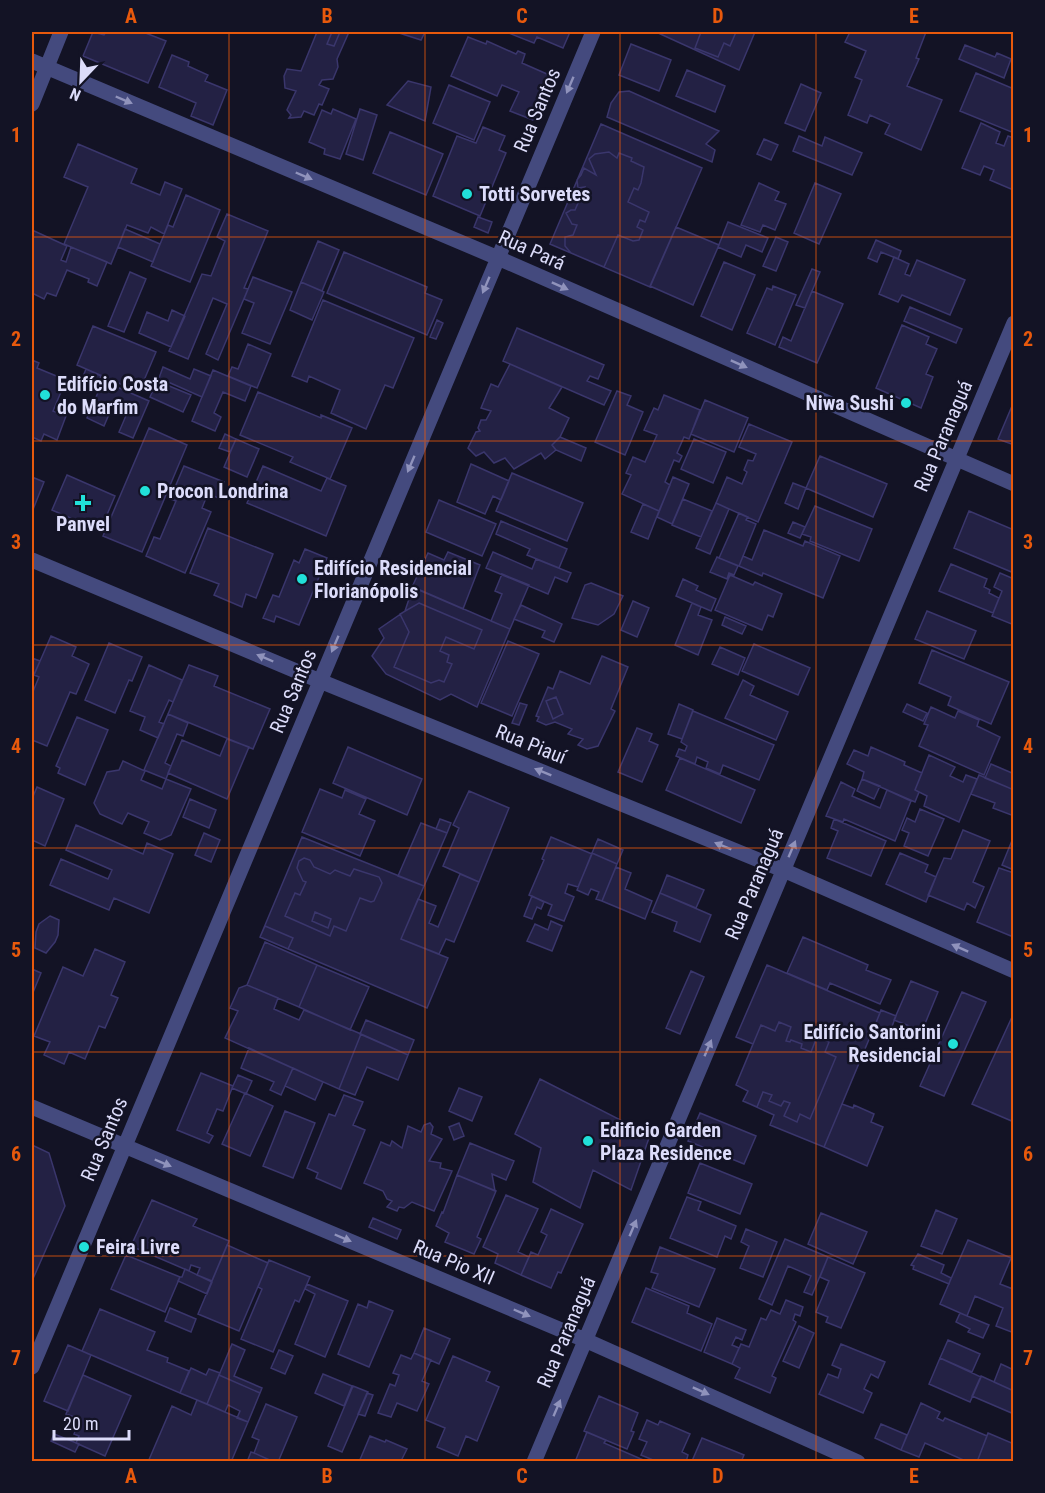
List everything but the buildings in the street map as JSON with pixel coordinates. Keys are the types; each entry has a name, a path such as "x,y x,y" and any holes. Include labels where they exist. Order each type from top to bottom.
{"street":[{"path":"32,104 39,64 61,32"},
{"name":"Rua Santos","path":"32,1367 593,32"},
{"name":"Rua Pará","path":"39,64 498,258 1014,484"},
{"name":"Rua Paranaguá","path":"534,1461 1014,323"},
{"name":"Rua Piauí","path":"32,560 320,681 783,870 1014,971"},
{"name":"Rua Pio XII","path":"32,1107 585,1340 858,1461"}],"place":[{"name":"Totti Sorvetes","path":"467,194"},
{"name":"Edifício Costa do Marfim","path":"45,395"},
{"name":"Niwa Sushi","path":"906,403"},
{"name":"Procon Londrina","path":"145,491"},
{"name":"Panvel","path":"83,503"},
{"name":"Edifício Residencial Florianópolis","path":"302,579"},
{"name":"Edifício Santorini Residencial","path":"953,1044"},
{"name":"Edificio Garden Plaza Residence","path":"588,1141"},
{"name":"Feira Livre","path":"84,1247"}]}
